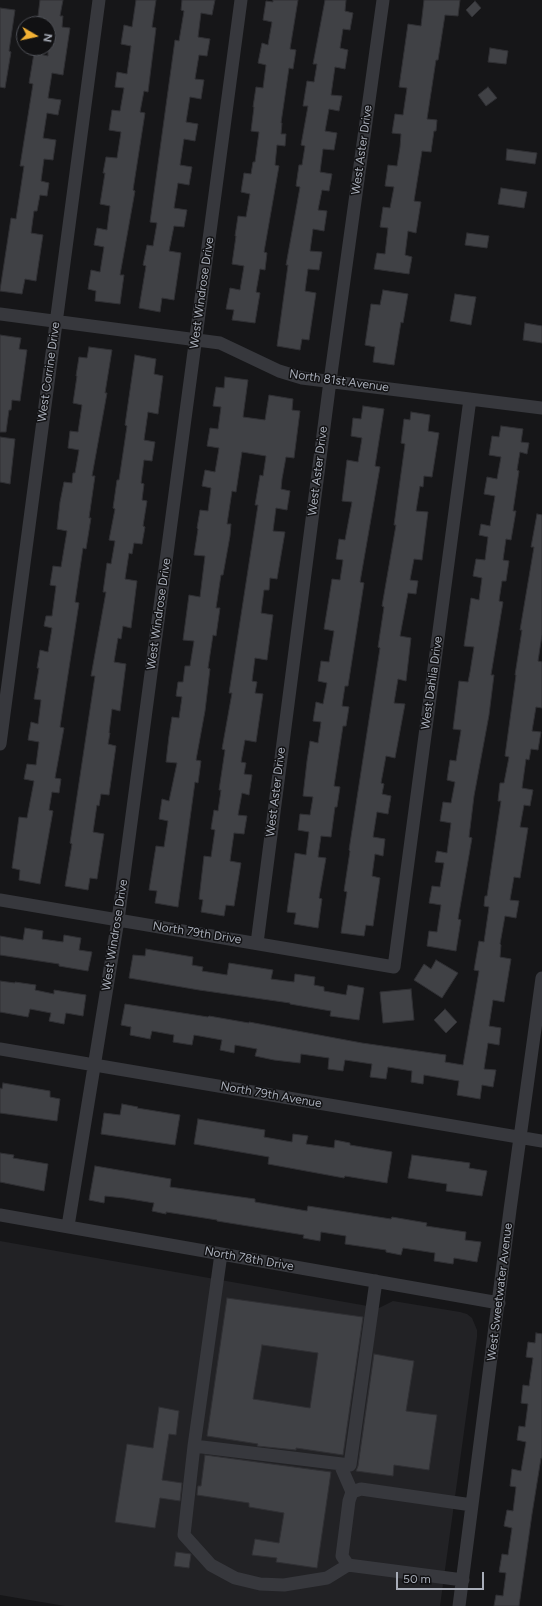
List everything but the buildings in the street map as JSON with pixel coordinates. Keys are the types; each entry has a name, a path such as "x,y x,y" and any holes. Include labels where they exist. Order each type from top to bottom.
{"street":[{"name":"West Corrine Drive","path":"0,744 99,0"},
{"name":"West Windrose Drive","path":"68,1226 118,920 241,0"},
{"name":"West Aster Drive","path":"257,943 330,381 383,0"},
{"name":"North 81st Avenue","path":"0,314 220,343 279,371 302,378 542,408"},
{"name":"West Dahlia Drive","path":"394,966 470,398"},
{"name":"North 79th Drive","path":"0,900 394,966"},
{"name":"West Sweetwater Avenue","path":"459,1606 542,978"},
{"name":"North 79th Avenue","path":"0,1049 542,1142"},
{"name":"North 78th Drive","path":"0,1215 498,1303"},
{"path":"221,1254 194,1446 184,1535 211,1565 235,1578 260,1584 284,1584 327,1578 348,1565 463,1580"},
{"path":"194,1446 350,1466 376,1281"},
{"path":"343,1465 342,1469 352,1492 349,1501 342,1556 348,1565"},
{"path":"352,1492 361,1489 472,1505"}],"shaded area":[{"path":"0,1241 379,1308 393,1301 460,1312 467,1314 472,1318 477,1330 477,1337 440,1606 65,1606 0,1595"}]}
